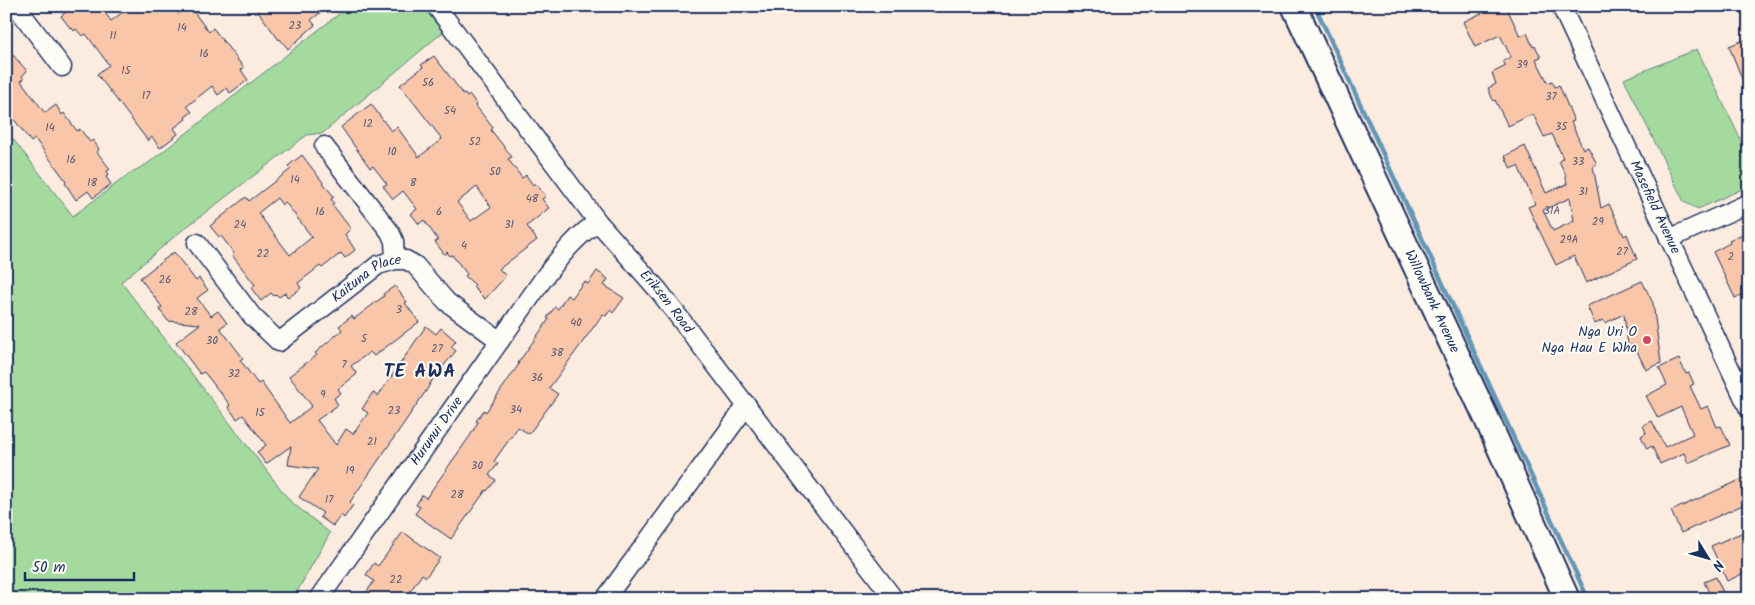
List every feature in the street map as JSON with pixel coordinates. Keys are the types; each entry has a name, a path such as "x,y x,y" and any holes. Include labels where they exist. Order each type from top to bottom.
{"main road":[{"name":"Willowbank Avenue","path":"1294,6 1485,415 1567,599"}],"street":[{"path":"16,6 62,67"},
{"name":"Eriksen Road","path":"436,6 598,222 659,291 894,599"},
{"name":"Masefield Avenue","path":"1560,6 1749,409"},
{"path":"324,146 390,232 394,241 395,260"},
{"path":"1669,239 1749,203"},
{"name":"Hurunui Drive","path":"319,599 563,254 587,229 598,222"},
{"name":"Kaituna Place","path":"197,243 252,316 279,342 378,266 395,260 406,260 414,265 447,302 500,341"},
{"path":"605,599 747,405"}],"green space":[{"path":"349,6 422,6 443,32 323,133 307,135 180,232 121,282 290,501 330,533 293,599 6,599 6,130 73,216 132,172 147,164"},
{"path":"1697,49 1749,157 1749,186 1698,209 1684,202 1624,79"}],"building":[{"path":"74,6 100,6 111,21 131,6 173,6 178,14 189,6 209,32 213,28 244,68 241,70 248,80 230,93 227,88 218,95 212,86 187,106 192,112 174,128 178,134 160,148 152,137 148,141 97,74 109,65 86,34 82,36 76,29 74,31 71,29 61,16"},
{"path":"254,6 329,6 311,20 315,25 288,49"},
{"path":"1480,6 1506,6 1520,36 1527,33 1533,47 1535,46 1541,57 1536,59 1548,83 1552,81 1555,87 1559,85 1574,121 1571,122 1583,149 1588,147 1597,164 1593,166 1601,208 1609,204 1624,236 1627,234 1637,259 1586,283 1574,256 1556,265 1528,207 1535,204 1518,166 1511,169 1505,156 1525,146 1546,193 1567,184 1565,173 1559,161 1563,158 1552,134 1544,137 1533,114 1508,126 1495,100 1492,98 1488,88 1496,84 1492,73 1506,66 1503,61 1511,57 1500,35 1475,47 1463,22 1486,11","holes":["1570,198 1574,221 1553,231 1543,210"]},
{"path":"1749,38 1749,94 1748,94 1729,46"},
{"path":"6,47 27,71 22,76 24,79 21,81 45,113 56,105 62,115 64,113 77,131 80,129 90,142 93,140 99,149 97,152 110,169 107,171 109,175 106,177 111,184 93,198 88,191 76,200 65,183 66,181 35,139 31,142 13,118 6,124"},
{"path":"434,56 464,95 467,97 470,95 493,128 491,130 512,157 508,159 522,178 526,175 533,185 535,183 546,196 542,199 549,208 527,226 537,240 499,269 506,276 485,299 473,287 475,285 465,276 467,274 452,255 450,256 447,252 445,255 435,242 438,240 424,220 419,224 411,214 417,209 403,191 393,199 383,186 387,184 373,166 370,168 341,127 371,104 391,131 397,127 419,157 442,139 400,85 423,67 421,65","holes":["477,187 491,207 471,221 457,202"]},
{"path":"302,155 334,197 331,199 334,203 332,204 351,229 345,234 355,250 345,258 341,253 322,268 320,266 298,283 301,288 288,298 285,293 279,297 271,293 261,301 251,288 255,285 232,255 234,253 221,236 219,237 210,226 246,197 249,201 291,169 288,166","holes":["277,198 282,205 285,202 312,237 290,255 258,213"]},
{"path":"1745,233 1749,241 1749,250 1744,252 1749,261 1749,292 1735,298 1713,252 1730,243 1729,240"},
{"path":"174,252 196,281 199,278 208,290 197,298 211,316 218,311 227,323 220,328 243,358 240,360 258,384 261,382 290,423 312,406 289,376 317,355 315,353 342,330 339,326 352,316 354,319 395,286 419,322 374,356 370,352 351,366 357,374 338,389 341,393 334,398 338,405 317,420 336,445 346,429 353,434 368,413 362,409 373,392 378,396 426,326 436,334 441,328 456,341 451,347 456,351 434,377 350,502 353,505 344,518 341,515 333,526 320,517 323,513 299,497 318,469 288,465 291,446 266,464 257,452 266,445 243,415 237,419 228,407 230,405 204,372 200,374 176,342 200,324 168,321 159,309 162,307 140,278"},
{"path":"597,271 608,279 604,285 624,298 613,313 610,310 606,316 603,314 549,388 558,394 529,434 518,427 494,461 498,464 489,475 496,480 486,490 451,539 415,514 420,507 416,505 422,495 426,498 470,436 478,422 476,421 484,410 486,412 549,319 547,318 555,307 558,309 567,295 572,298 584,281 588,284"},
{"path":"1642,281 1653,303 1661,363 1646,370 1634,345 1628,346 1624,314 1605,323 1603,320 1595,324 1587,306"},
{"path":"1679,359 1686,374 1689,373 1694,384 1690,386 1701,409 1708,406 1717,427 1721,426 1730,445 1688,463 1684,453 1660,464 1652,446 1647,449 1641,436 1646,433 1643,425 1652,421 1665,447 1693,434 1681,407 1658,418 1646,396 1667,385 1659,368"},
{"path":"1749,476 1749,502 1681,533 1671,511"},
{"path":"403,532 440,558 426,577 422,574 405,599 362,599 374,581 366,575 374,563 378,566"},
{"path":"1749,532 1749,571 1727,581 1711,546 1741,533 1742,535"},
{"path":"1716,577 1726,599 1712,599 1704,582"}],"waterway":[{"path":"1315,6 1588,599"}],"place":[{"name":"Nga Uri O Nga Hau E Wha","path":"1647,340"}],"district":[{"name":"TE AWA","path":"420,372"}]}
